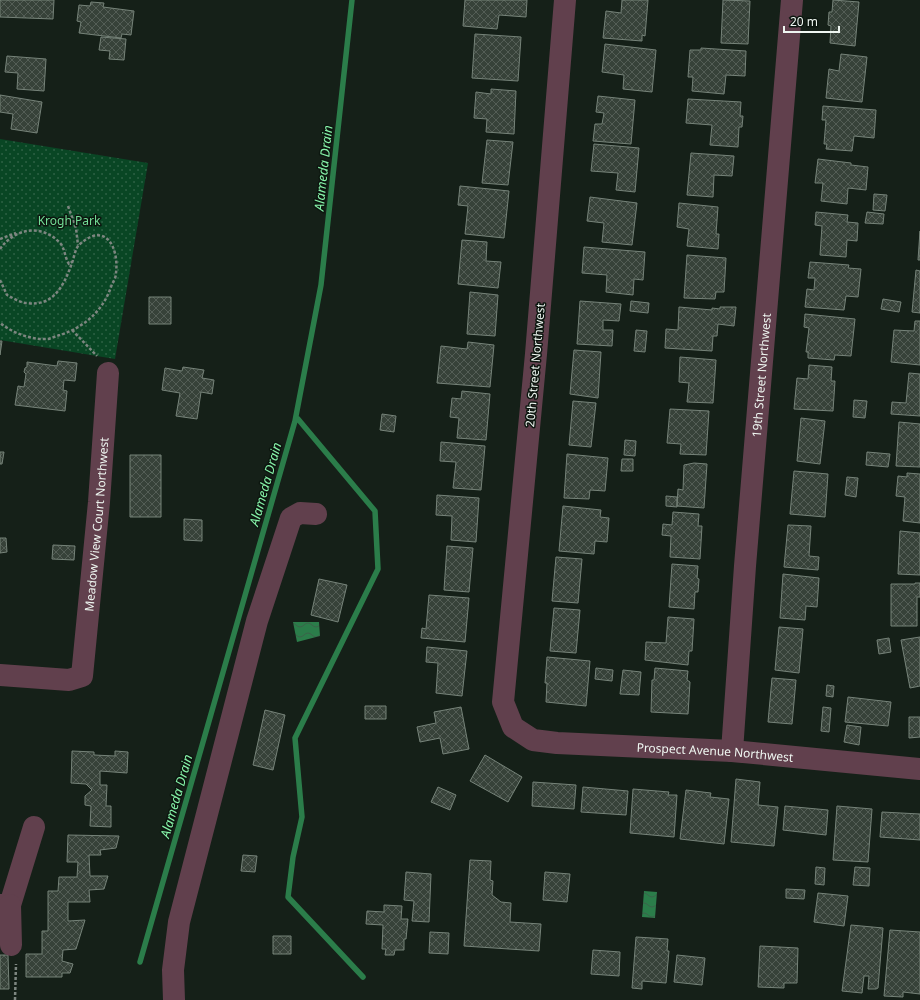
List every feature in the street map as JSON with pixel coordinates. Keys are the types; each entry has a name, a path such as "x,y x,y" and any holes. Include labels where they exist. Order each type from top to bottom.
{"street":[{"name":"20th Street Northwest","path":"513,727 503,702 537,347 565,0"},
{"name":"19th Street Northwest","path":"732,751 745,566 792,0"},
{"name":"Meadow View Court Northwest","path":"0,675 70,680 82,676 99,502 108,373"},
{"path":"174,1000 173,970 179,922 256,621 291,518 300,513 316,514"},
{"name":"Prospect Avenue Northwest","path":"513,727 533,740 557,743 732,751 920,769"},
{"path":"11,945 5,905 34,827"}],"path":[{"path":"0,280 7,295 26,303 43,303 58,293 73,262 78,245 76,228 68,206"},
{"path":"0,239 20,232 38,230 52,236 62,246 70,264 73,262"},
{"path":"0,249 6,240 20,232"},
{"path":"0,323 9,330 29,337 49,339 87,322 101,307 110,291 116,274 116,257 111,242 103,236 91,236 78,245"},
{"path":"72,330 101,360 108,373"},
{"path":"11,945 16,951 15,1000"}],"green space":[{"name":"Krogh Park","path":"0,139 148,163 115,359 0,340"}],"water":[{"path":"293,622 319,622 320,636 297,642"},
{"path":"644,891 657,892 655,918 642,917"}],"building":[{"path":"0,0 54,0 53,19 0,17"},
{"path":"465,0 527,0 526,17 499,15 497,29 463,26"},
{"path":"622,0 648,0 645,36 642,35 642,41 603,38 606,11 621,13"},
{"path":"723,0 750,1 748,44 721,43"},
{"path":"833,0 859,2 855,46 830,43 831,26 828,25 829,12 832,12"},
{"path":"91,2 104,3 103,7 134,11 131,35 122,34 121,38 79,33 81,22 77,21 79,5 90,6"},
{"path":"475,34 521,37 518,81 472,78"},
{"path":"101,37 126,39 124,60 109,59 110,51 99,50"},
{"path":"605,44 656,50 652,92 623,89 624,75 602,72"},
{"path":"701,48 746,51 745,76 726,75 724,94 692,91 693,77 688,77 690,50 701,50"},
{"path":"841,54 867,57 862,102 826,98 829,69 839,71"},
{"path":"7,56 46,59 44,91 17,89 18,73 5,72"},
{"path":"491,89 516,91 514,134 486,132 487,119 474,118 476,92 491,94"},
{"path":"0,95 42,102 37,133 11,129 13,114 0,112"},
{"path":"598,96 635,100 631,144 593,141 595,124 602,124 604,113 596,112"},
{"path":"688,99 741,102 740,116 743,116 742,127 739,127 738,147 710,145 712,125 686,123"},
{"path":"823,106 876,110 874,138 854,136 852,151 826,149 827,144 824,144 826,120 822,120"},
{"path":"487,140 513,142 508,185 482,183"},
{"path":"594,144 639,148 635,192 616,190 618,173 591,171"},
{"path":"691,153 734,156 732,176 714,175 713,197 687,195"},
{"path":"818,159 851,163 851,165 868,167 866,190 848,188 847,204 821,201 823,183 815,183"},
{"path":"460,186 509,191 504,238 465,234 468,206 458,205"},
{"path":"874,194 887,195 885,211 873,210"},
{"path":"590,197 637,203 632,245 602,242 604,223 587,221"},
{"path":"679,203 718,207 716,234 719,234 718,249 687,246 689,229 677,227"},
{"path":"816,212 848,215 847,222 858,223 857,241 847,240 846,257 820,255 822,226 815,225"},
{"path":"867,212 884,214 883,224 865,223"},
{"path":"920,231 920,260 918,260"},
{"path":"462,240 487,242 486,261 501,262 498,288 458,284"},
{"path":"584,247 645,252 643,280 634,279 633,295 606,292 607,275 582,273"},
{"path":"687,255 726,258 724,292 716,292 715,299 684,298"},
{"path":"810,262 849,265 848,268 861,269 858,297 846,296 844,310 805,307 807,289 814,290 815,278 808,278"},
{"path":"916,270 920,271 920,313 912,312"},
{"path":"470,292 498,295 495,336 467,334"},
{"path":"149,297 171,297 171,324 149,324"},
{"path":"883,299 901,302 899,312 881,309"},
{"path":"580,301 621,304 619,321 603,320 603,330 613,330 612,346 577,344"},
{"path":"631,301 649,303 648,313 630,311"},
{"path":"679,307 712,310 712,308 720,309 720,307 736,307 734,326 718,324 717,336 713,336 712,351 665,348 666,329 678,330"},
{"path":"805,314 855,319 851,356 835,355 834,360 808,358 808,352 806,352 809,328 804,327"},
{"path":"915,321 920,321 920,365 891,362 894,330 914,331"},
{"path":"636,330 647,331 645,352 634,351"},
{"path":"0,341 2,341 0,355"},
{"path":"468,342 494,345 490,387 437,383 441,346 467,349"},
{"path":"574,350 601,352 598,398 570,394"},
{"path":"680,357 716,360 713,403 687,402 689,383 679,382"},
{"path":"58,361 77,363 75,381 64,380 63,390 67,391 65,411 15,405 18,386 24,387 26,374 24,372 25,368 27,367 27,362 57,366"},
{"path":"809,365 832,367 831,381 835,381 833,411 794,409 797,378 808,379"},
{"path":"183,367 204,370 202,378 214,380 212,394 201,392 197,419 176,416 180,393 162,390 165,368 182,371"},
{"path":"909,373 920,374 920,416 891,414 892,402 906,403"},
{"path":"462,391 490,394 486,440 457,438 459,418 450,417 452,398 461,399"},
{"path":"854,400 867,401 865,418 853,417"},
{"path":"573,401 596,403 591,447 569,445"},
{"path":"670,409 709,411 706,455 680,454 681,444 667,443"},
{"path":"382,414 396,416 394,432 380,430"},
{"path":"801,418 825,421 820,464 797,461"},
{"path":"899,422 920,424 920,467 896,466"},
{"path":"625,440 636,441 635,456 624,455"},
{"path":"441,442 485,446 481,490 453,488 456,462 440,461"},
{"path":"0,452 4,452 2,464 0,464"},
{"path":"867,452 890,454 888,467 866,465"},
{"path":"567,454 608,458 605,491 590,490 589,499 564,498"},
{"path":"130,455 161,455 161,517 130,517"},
{"path":"622,459 633,459 633,471 621,471"},
{"path":"694,463 707,464 704,508 677,506 678,489 683,490 684,465"},
{"path":"794,471 828,474 825,517 790,514"},
{"path":"907,473 920,474 920,523 903,521 905,497 896,496 898,476 907,477"},
{"path":"847,477 858,478 856,497 845,495"},
{"path":"437,495 479,498 476,542 451,540 452,516 436,515"},
{"path":"666,496 677,497 677,507 666,506"},
{"path":"563,506 601,510 600,517 609,518 607,542 595,541 594,554 559,551"},
{"path":"673,512 699,514 698,526 702,526 700,559 670,557 671,536 662,535 663,524 672,525"},
{"path":"184,519 202,520 202,541 184,540"},
{"path":"788,525 811,526 809,556 819,557 818,570 784,567"},
{"path":"900,531 920,533 920,575 898,574"},
{"path":"0,538 6,538 7,552 0,553"},
{"path":"53,545 75,546 74,560 52,559"},
{"path":"447,546 473,548 469,592 444,590"},
{"path":"556,557 582,559 578,603 552,601"},
{"path":"672,564 698,566 698,592 695,592 694,609 669,607"},
{"path":"783,574 819,578 817,607 806,606 805,620 780,618"},
{"path":"319,579 347,585 338,622 311,615"},
{"path":"920,583 920,597 917,597 917,626 891,626 891,584"},
{"path":"429,595 469,598 465,642 421,638 422,628 426,629"},
{"path":"554,608 580,610 576,653 550,651"},
{"path":"668,617 694,619 692,651 689,651 688,665 645,660 646,642 666,643"},
{"path":"779,627 803,629 799,673 775,670"},
{"path":"920,637 920,686 910,688 901,640"},
{"path":"889,638 891,652 879,654 877,640"},
{"path":"427,647 467,651 462,696 436,693 438,663 426,662"},
{"path":"547,657 590,661 586,706 546,702 547,683 545,683"},
{"path":"596,668 613,670 612,681 595,679"},
{"path":"655,668 688,671 687,680 690,682 688,714 651,712 652,680 654,680"},
{"path":"623,670 641,672 639,695 620,694"},
{"path":"772,678 796,680 792,724 768,722"},
{"path":"827,685 834,686 833,697 826,696"},
{"path":"848,697 891,702 888,726 845,722"},
{"path":"365,706 386,706 386,719 365,719"},
{"path":"461,707 469,749 443,754 440,738 420,742 417,727 436,723 434,712"},
{"path":"823,707 831,708 829,732 821,731"},
{"path":"265,710 285,715 273,770 253,765"},
{"path":"909,717 920,717 920,737 909,738"},
{"path":"847,725 861,727 859,745 844,742"},
{"path":"72,751 94,752 94,755 115,756 115,751 128,752 127,773 100,771 100,785 107,785 106,806 111,806 111,827 90,826 91,806 85,805 85,796 92,790 86,784 71,783"},
{"path":"485,755 522,777 508,802 470,781"},
{"path":"736,779 760,782 758,805 778,807 774,846 731,842"},
{"path":"533,782 576,785 574,809 532,806"},
{"path":"438,787 456,795 450,810 431,802"},
{"path":"583,787 628,791 626,815 581,812"},
{"path":"633,789 669,792 668,795 677,795 674,837 630,833"},
{"path":"686,790 711,793 710,797 729,799 724,844 680,839"},
{"path":"785,806 828,810 826,835 783,830"},
{"path":"837,806 872,809 868,862 833,860"},
{"path":"882,812 920,814 920,840 880,837"},
{"path":"68,835 119,836 116,848 100,850 101,855 89,855 90,876 108,876 104,889 89,890 90,902 68,902 68,921 85,920 76,949 63,950 62,961 73,964 70,973 62,973 62,977 26,977 26,954 42,954 42,931 48,931 48,891 58,891 59,877 77,877 78,862 67,862"},
{"path":"243,855 257,856 255,872 241,871"},
{"path":"470,860 491,861 490,880 493,881 492,895 501,902 511,903 510,922 541,924 539,951 464,946"},
{"path":"816,867 825,868 824,885 815,884"},
{"path":"855,867 870,868 869,886 853,885"},
{"path":"406,872 431,874 429,922 412,921 414,901 404,900"},
{"path":"545,872 570,874 567,902 543,900"},
{"path":"786,889 805,890 804,899 786,898"},
{"path":"818,893 848,896 844,926 814,922"},
{"path":"384,905 402,906 401,919 408,919 406,939 404,939 404,950 395,950 394,955 385,955 386,949 382,949 383,925 366,924 367,911 384,912"},
{"path":"851,925 883,928 878,988 868,989 869,976 864,976 862,993 842,991"},
{"path":"890,930 920,932 920,994 903,992 903,997 884,996"},
{"path":"430,932 449,933 448,954 429,953"},
{"path":"273,936 291,936 291,954 273,954"},
{"path":"636,937 668,939 667,951 669,951 666,983 642,981 642,989 632,988"},
{"path":"760,946 798,948 797,983 784,983 784,988 758,987"},
{"path":"593,950 620,952 619,976 591,974"},
{"path":"0,955 8,955 9,989 0,989"},
{"path":"677,955 705,958 702,985 674,982"}],"waterway":[{"name":"Alameda Drain","path":"140,962 295,421 321,285 352,0"},
{"path":"298,419 375,511 378,569 295,738 302,817 293,857 288,897 363,977"}]}
